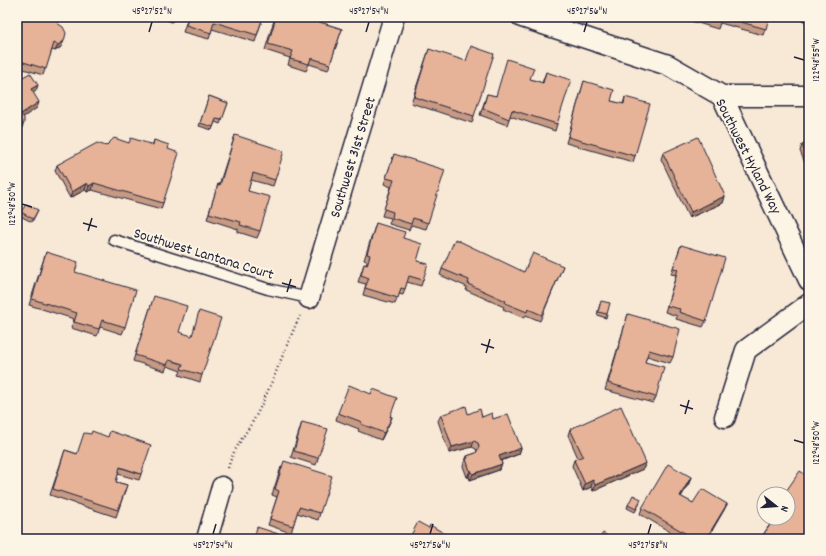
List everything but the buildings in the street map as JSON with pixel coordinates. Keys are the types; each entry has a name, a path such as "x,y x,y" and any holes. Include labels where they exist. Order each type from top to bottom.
{"street":[{"name":"Southwest 31st Street","path":"309,298 394,17"},
{"name":"Southwest Hyland Way","path":"522,17 668,65 722,96 809,280"},
{"path":"722,96 809,96"},
{"path":"725,417 746,350 809,304"},
{"path":"207,539 222,488"}],"lane":[{"name":"Southwest Lantana Court","path":"114,240 268,289 309,298"}],"path":[{"path":"222,488 232,453 253,422 265,398 309,298"}]}
